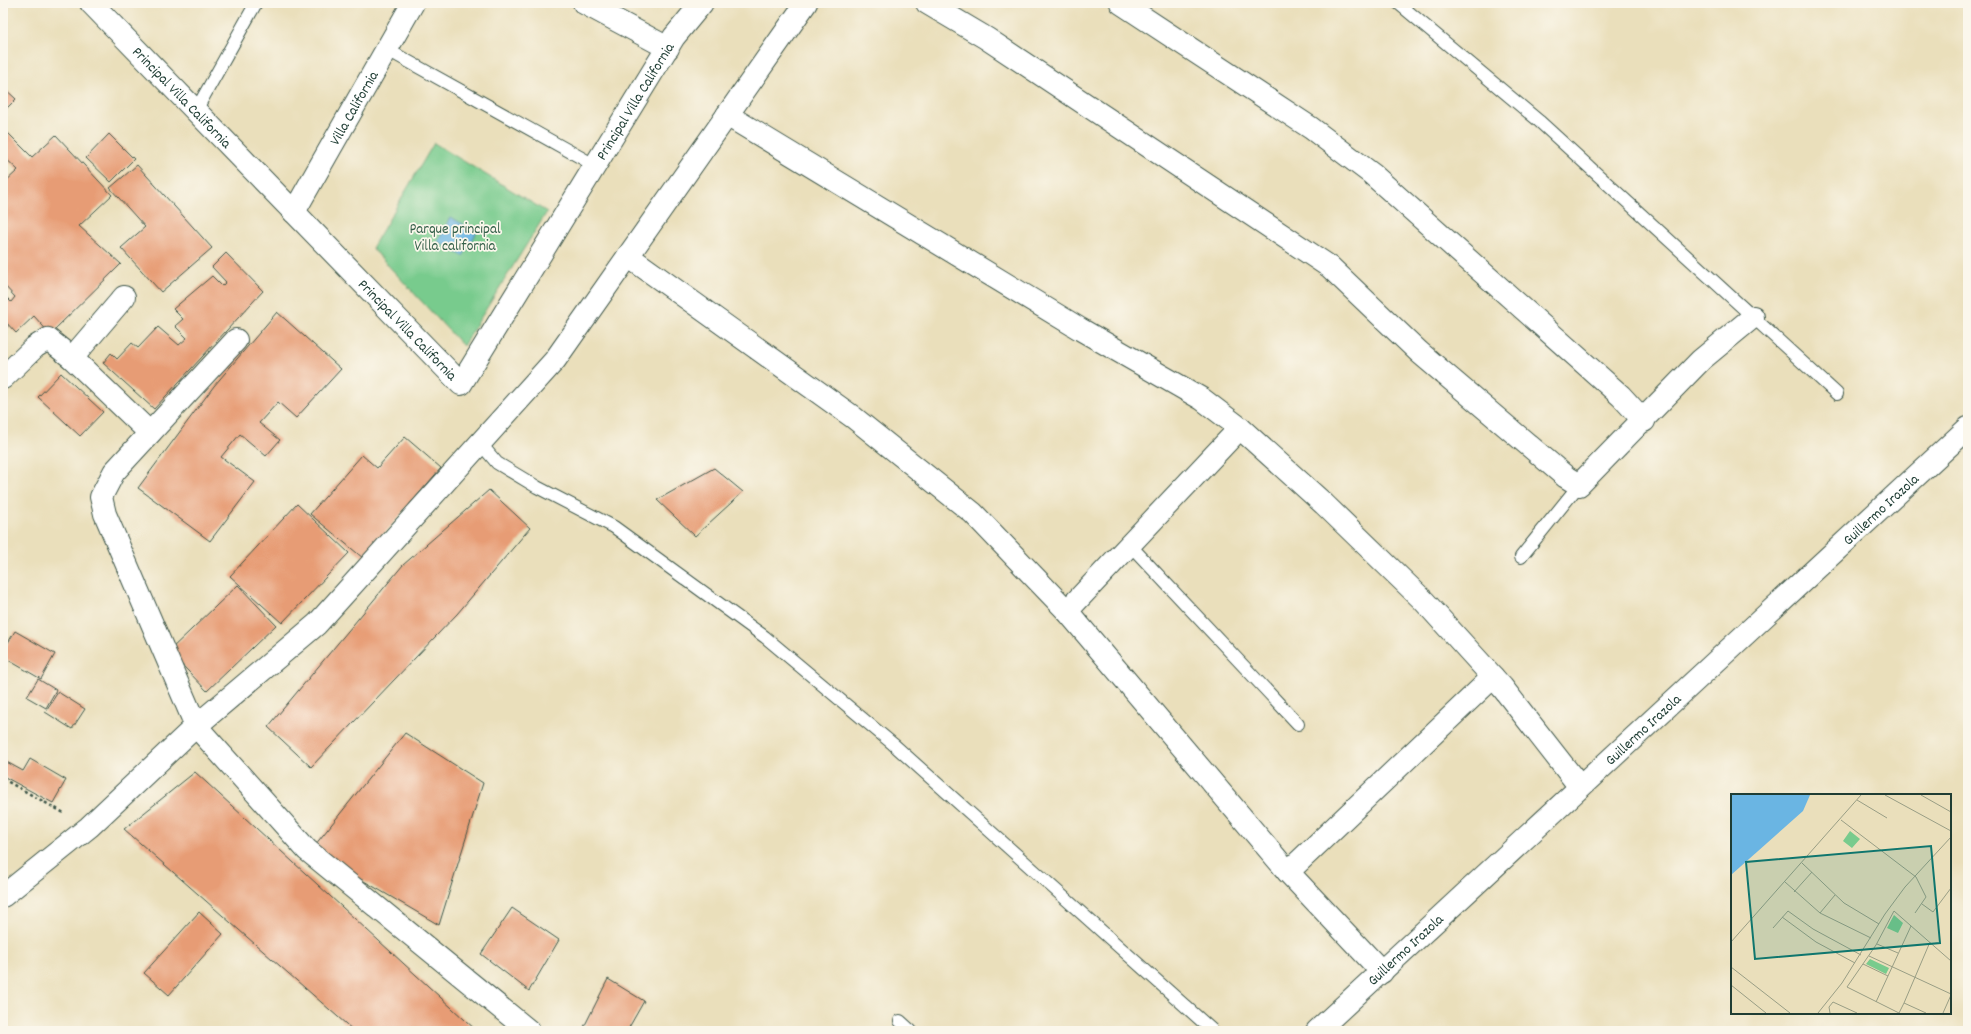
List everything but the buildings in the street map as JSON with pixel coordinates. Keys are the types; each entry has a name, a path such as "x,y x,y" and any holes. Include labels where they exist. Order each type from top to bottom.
{"street":[{"name":"Principal Villa California","path":"92,3 111,11 195,112 461,384 674,37 702,3"},
{"name":"Villa California","path":"294,212 413,3"},
{"path":"584,3 668,48"},
{"path":"3,896 89,827 196,726 318,624 555,360 806,3"},
{"path":"927,3 986,38 1330,267 1419,352 1566,477 1579,485 1644,421 1701,360 1753,317"},
{"path":"1121,3 1311,128 1372,174 1621,396 1644,421"},
{"path":"727,115 1080,329 1202,400 1240,428 1324,504 1418,596 1493,678 1580,787"},
{"path":"628,256 853,417 973,513 1067,611 1288,872 1382,972"},
{"path":"72,358 124,297"},
{"path":"3,378 34,347 48,338 72,358 150,433"},
{"path":"236,340 114,472 102,497 105,514 196,726 307,850 529,1031"},
{"path":"1067,611 1240,428"},
{"name":"Guillermo Irazola","path":"1317,1031 1968,428"},
{"path":"1288,872 1493,678"}],"lane":[{"path":"195,112 256,3"},
{"path":"1398,3 1539,120 1837,394"},
{"path":"386,49 596,166"},
{"path":"480,443 497,463 537,487 614,527 765,637 893,744 1213,1031"},
{"path":"1521,557 1579,485"},
{"path":"1130,545 1298,724"},
{"path":"900,1021 911,1031"}],"path":[{"path":"3,779 89,827"}],"green space":[{"name":"Parque principal Villa california","path":"434,143 547,212 463,346 372,248"}],"water":[{"path":"450,217 477,232 463,256 438,242"}]}
